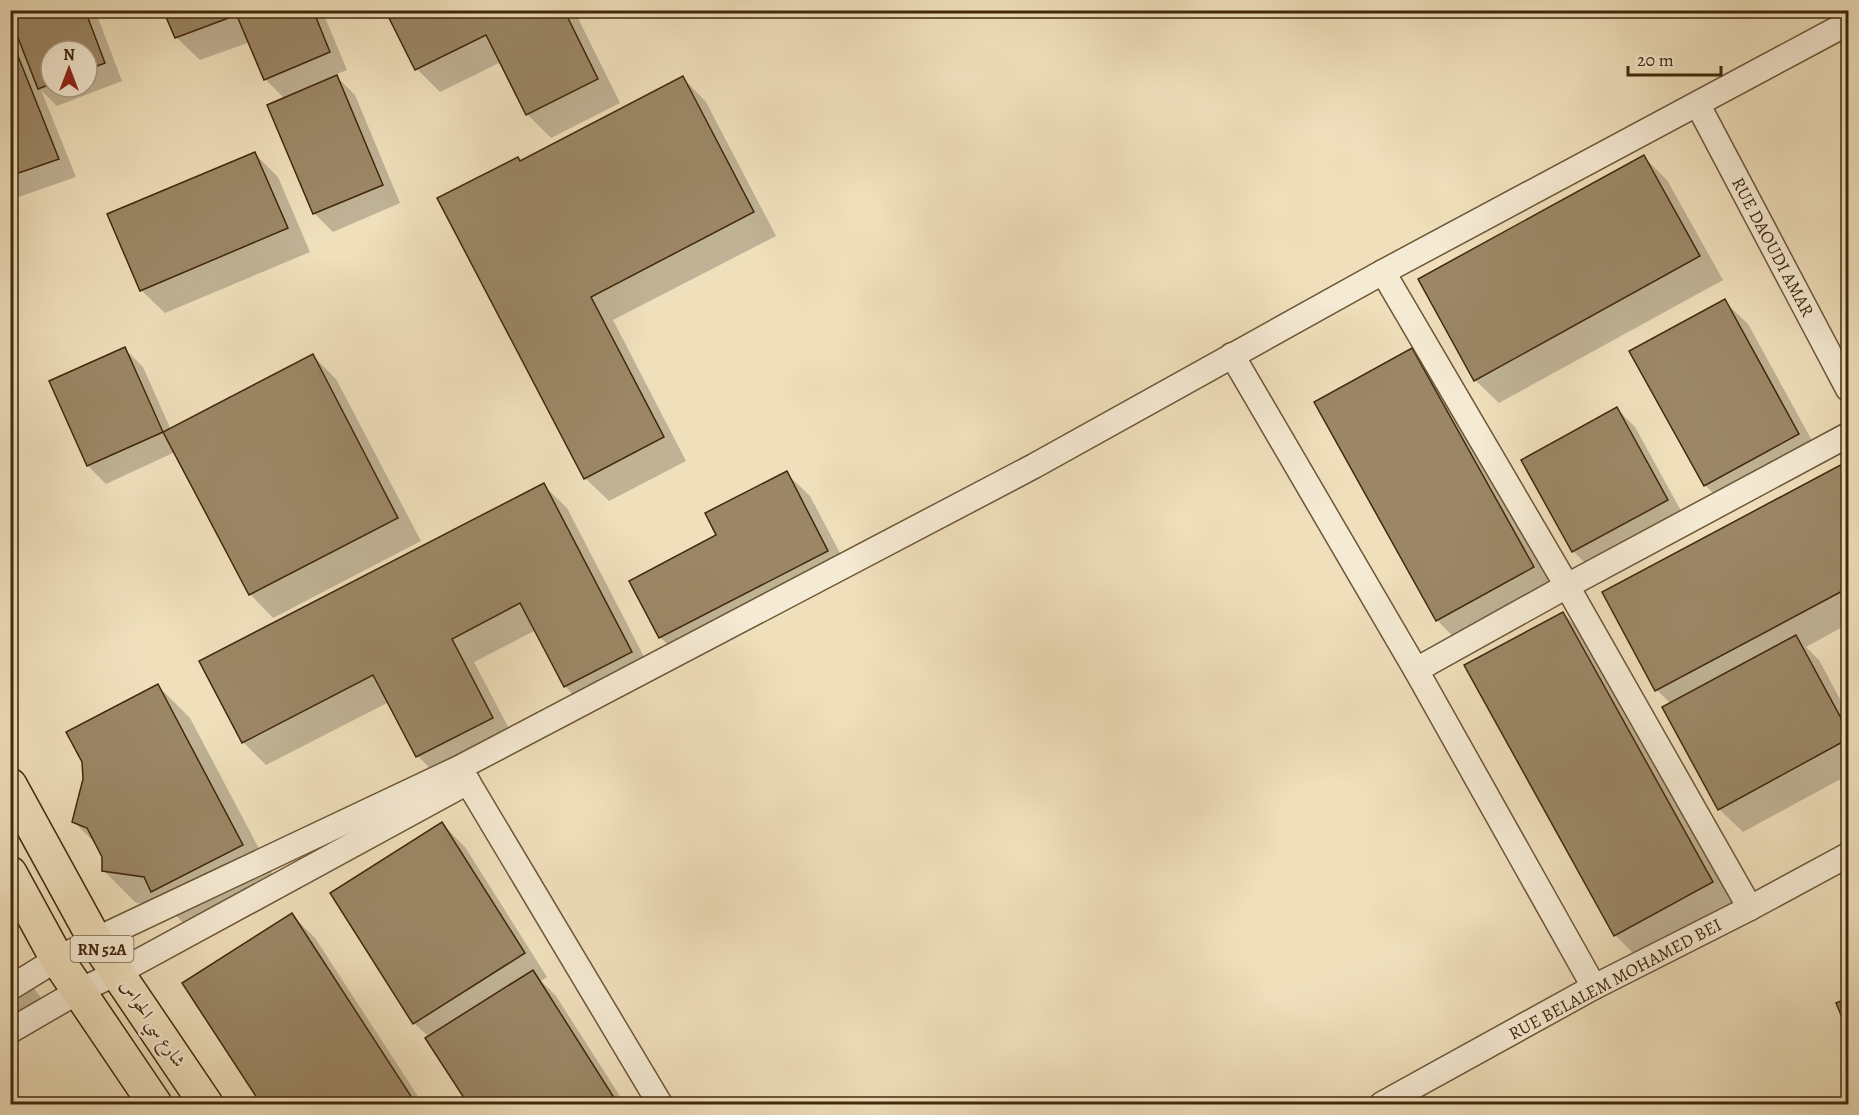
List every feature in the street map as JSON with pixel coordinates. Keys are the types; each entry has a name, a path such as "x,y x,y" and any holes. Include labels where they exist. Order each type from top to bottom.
{"main road":[{"name":"شارع سي الحواس","path":"10,785 95,940 207,1104"},
{"name":"RN 52A","path":"10,873 57,959 154,1104"}],"street":[{"path":"10,1030 79,991 119,972 463,775 1034,466 1383,272 1848,23"},
{"name":"RUE DAOUDI AMAR","path":"1698,105 1848,389"},
{"path":"1383,272 1567,586 1750,908"},
{"path":"1232,355 1416,670 1594,987"},
{"path":"1416,670 1848,435"},
{"path":"10,988 57,959 95,940 463,775"},
{"path":"463,775 660,1104"},
{"name":"RUE BELALEM MOHAMED BEI","path":"1382,1104 1594,987 1750,908 1848,855"}],"building":[{"path":"10,10 85,10 96,39 39,39 38,89 10,17"},
{"path":"163,10 250,10 175,38"},
{"path":"250,10 313,10 330,52 264,80 237,16"},
{"path":"385,10 564,10 598,79 526,115 486,35 415,70"},
{"path":"10,36 59,159 10,176"},
{"path":"99,47 105,63 99,65"},
{"path":"337,75 383,185 313,214 267,105"},
{"path":"683,76 754,212 591,297 664,437 584,479 437,198 518,157 520,161"},
{"path":"255,152 288,228 140,291 107,214"},
{"path":"1644,155 1700,256 1474,381 1418,279"},
{"path":"1725,299 1799,434 1704,486 1629,351"},
{"path":"125,347 163,432 87,466 49,381"},
{"path":"1412,348 1534,567 1436,621 1314,402"},
{"path":"313,354 398,518 249,595 163,432"},
{"path":"1617,407 1668,500 1572,552 1521,460"},
{"path":"1848,461 1848,588 1655,691 1602,592"},
{"path":"787,471 828,551 659,638 629,581 716,535 705,513"},
{"path":"544,483 632,652 564,687 520,603 452,639 493,718 416,757 373,675 242,743 199,661"},
{"path":"1563,612 1713,882 1614,936 1464,665"},
{"path":"1796,635 1848,731 1848,739 1718,810 1662,707"},
{"path":"158,684 243,845 151,892 144,877 102,871 102,857 87,828 72,822 83,779 82,762 66,732"},
{"path":"442,822 525,953 413,1024 330,893"},
{"path":"292,913 416,1104 261,1104 182,983"},
{"path":"533,970 618,1104 468,1104 425,1038"},
{"path":"1848,998 1848,1032 1836,1003"}]}
